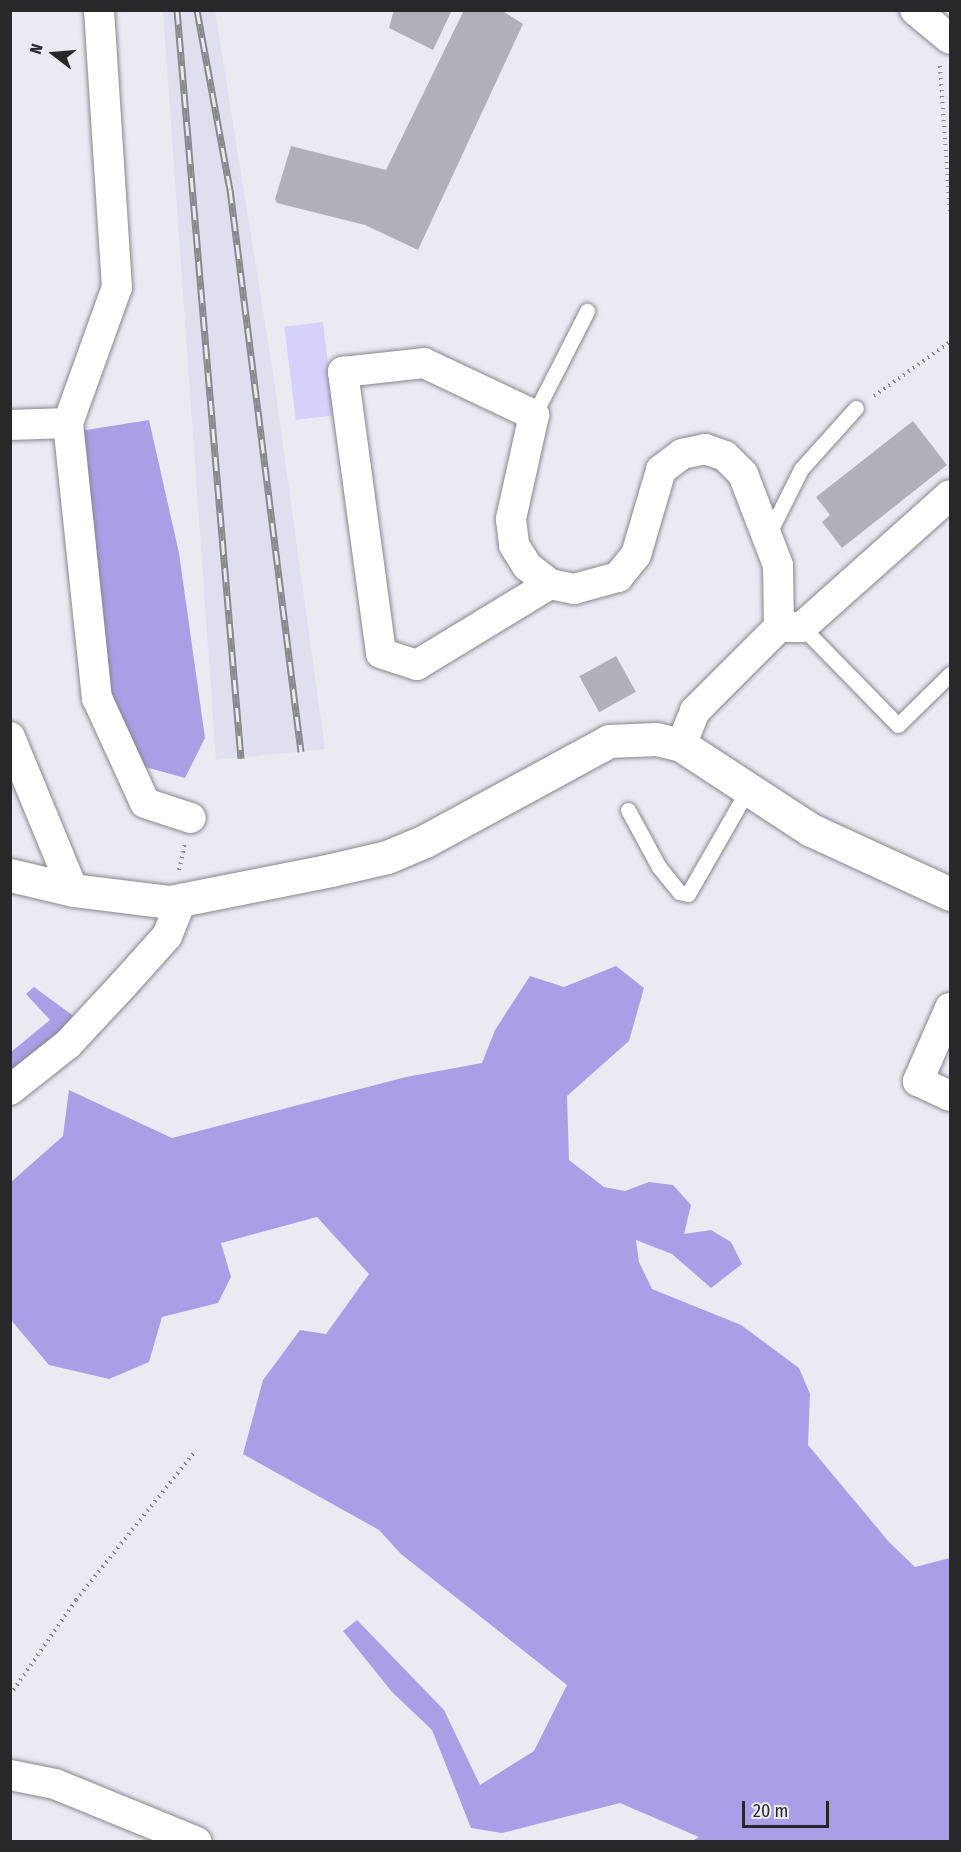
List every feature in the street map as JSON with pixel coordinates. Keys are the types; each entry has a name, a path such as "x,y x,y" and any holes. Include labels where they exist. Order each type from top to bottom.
{"street":[{"path":"99,10 117,287 68,423 97,698 145,803 191,818"},
{"path":"915,10 947,37"},
{"path":"550,584 417,665 381,653 343,372 424,363 534,415 511,519 514,545 527,566 550,584 574,589 618,577 636,555 662,470 682,454 705,449 725,456 743,474 778,565 790,627"},
{"path":"10,425 68,423"},
{"path":"681,745 696,711 790,627 951,495"},
{"path":"10,737 73,890"},
{"path":"10,875 73,890 175,901 387,857 609,741 656,739 681,745 810,831 951,894"},
{"path":"10,1090 68,1044 167,936 175,901"},
{"path":"951,1008 918,1081 951,1096"},
{"path":"10,1775 55,1784 197,1842"}],"lane":[{"path":"534,415 587,311"},
{"path":"767,537 801,469 856,408"},
{"path":"790,627 898,725 951,674"},
{"path":"628,810 659,867 679,892 688,894 747,791"}],"path":[{"path":"947,37 939,57 951,214"},
{"path":"856,408 932,359 951,342"},
{"path":"175,901 191,818"},
{"path":"10,1695 76,1600 196,1450"}],"shaded area":[{"path":"163,11 215,11 273,373 325,749 216,760"},
{"path":"323,322 334,415 296,420 284,327"},
{"path":"149,420 179,553 205,738 185,778 124,761 97,698 68,423 86,430"},
{"path":"616,966 644,988 629,1041 567,1096 569,1160 604,1187 625,1191 649,1182 673,1185 691,1205 684,1234 711,1230 731,1242 742,1264 711,1288 672,1254 636,1240 639,1262 652,1289 741,1325 799,1368 810,1394 808,1445 889,1542 915,1567 950,1558 950,1841 692,1841 699,1837 620,1803 502,1833 471,1828 432,1730 392,1692 343,1631 357,1620 444,1710 480,1785 534,1751 567,1685 401,1554 379,1530 243,1454 263,1380 300,1330 326,1334 369,1274 317,1217 221,1243 231,1277 218,1303 162,1317 149,1362 109,1379 49,1365 11,1320 11,1182 63,1136 69,1090 172,1138 406,1077 482,1063 495,1030 530,976 564,987"},
{"path":"34,987 83,1023 11,1079 11,1052 50,1020 26,994"}],"building":[{"path":"394,10 452,10 433,50 389,28"},
{"path":"464,10 501,10 523,24 418,250 365,225 277,203 275,199 291,146 386,170"},
{"path":"913,421 947,465 842,548 822,522 830,515 816,497"},
{"path":"616,656 636,692 599,712 579,676"}],"railway":[{"path":"177,10 241,758"},
{"path":"197,10 230,189 301,752"}]}
